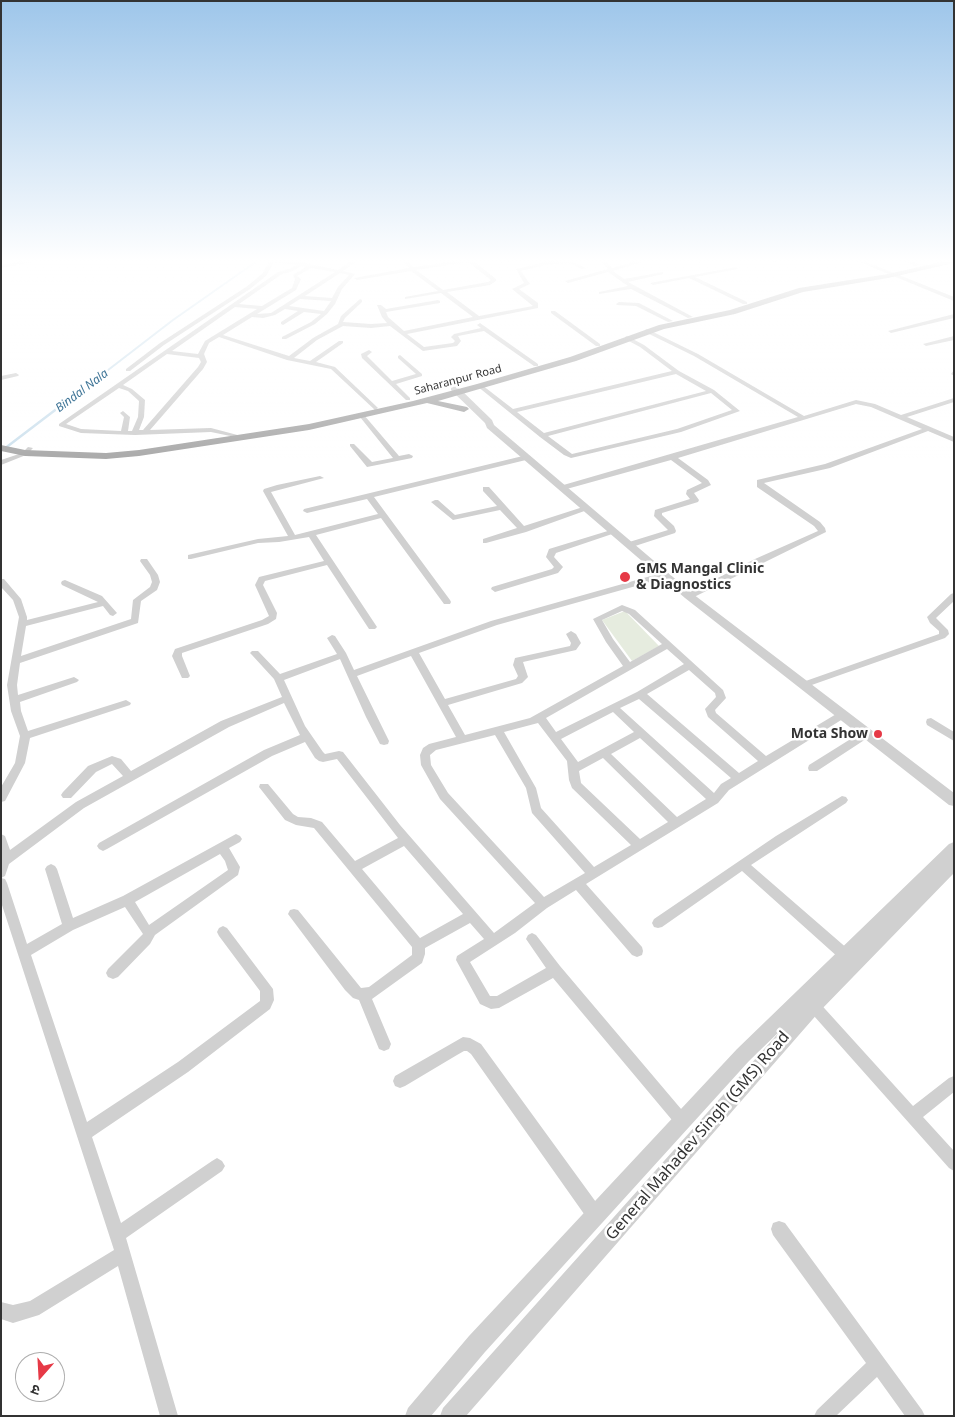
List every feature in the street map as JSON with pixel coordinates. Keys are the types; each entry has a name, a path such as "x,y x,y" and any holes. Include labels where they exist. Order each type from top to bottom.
{"main road":[{"name":"Saharanpur Road","path":"24,450 106,456 139,453 362,416 422,402 536,365 570,358 598,345 653,325"},
{"name":"Saharanpur Road","path":"239,436 375,408 408,399 477,387 648,331 674,325"},
{"path":"422,402 465,405 467,397 477,387"},
{"path":"1,442 24,450"},
{"path":"1,448 24,450"}],"street":[{"path":"108,392 103,390 103,388 191,325"},
{"path":"205,325 61,425 82,431 134,433 204,430 239,436"},
{"path":"145,432 200,371 204,362 201,356 207,342 234,325"},
{"path":"284,338 309,325"},
{"path":"290,359 315,339 340,325"},
{"path":"358,325 380,325"},
{"path":"392,325 419,348 426,350 455,345 458,341 454,337 456,335 485,329"},
{"path":"402,333 444,325"},
{"path":"482,325 536,365"},
{"path":"571,325 598,345"},
{"path":"890,331 915,325"},
{"path":"648,331 802,417"},
{"path":"217,335 290,359 328,366 338,371 375,408"},
{"path":"477,387 571,456 679,431 737,411 712,391 677,372 642,346 627,338"},
{"path":"642,346 663,338"},
{"path":"926,344 954,338"},
{"path":"311,363 341,342"},
{"path":"167,352 201,356"},
{"path":"369,352 363,356 408,399"},
{"path":"391,384 420,375 400,357"},
{"path":"511,411 677,372"},
{"path":"1,378 16,374"},
{"path":"118,385 130,390 142,400 141,417 134,433"},
{"path":"542,436 712,391"},
{"path":"450,392 482,424 490,426 689,596 954,801"},
{"path":"901,417 954,400"},
{"path":"563,488 856,402 872,405 954,440"},
{"path":"123,413 127,417 124,433"},
{"path":"362,416 398,459"},
{"path":"689,596 758,561 822,532 817,524 760,486 760,482 827,466 927,429"},
{"path":"352,445 370,465 408,456"},
{"path":"1,464 24,450"},
{"path":"307,511 527,457"},
{"path":"629,545 672,531 670,526 658,516 658,512 695,500 690,492 707,485 672,457"},
{"path":"293,538 267,491 277,487 320,478"},
{"path":"486,489 522,530"},
{"path":"369,496 447,602"},
{"path":"435,502 448,516 453,518 502,507"},
{"path":"486,541 586,509"},
{"path":"192,558 258,541 293,538 312,534 382,515"},
{"path":"495,589 555,571 559,568 550,557 552,551 614,532"},
{"path":"312,534 372,627"},
{"path":"16,661 135,621 137,600 154,588 156,582 154,575 144,560"},
{"path":"185,676 177,656 178,651 266,622 273,617 273,613 259,585 262,579 329,562"},
{"path":"352,674 494,623 665,574"},
{"path":"65,583 99,598 113,613"},
{"path":"1,798 20,763 25,736 16,711 12,685 24,617 17,599 3,584"},
{"path":"803,685 942,636 944,634 943,630 933,621 931,616 954,596"},
{"path":"23,624 105,603"},
{"path":"629,667 597,622 598,617 622,608 628,609 722,695 710,712 766,762"},
{"path":"443,702 519,681 524,677 518,665 518,660 573,648 576,644 571,634"},
{"path":"332,638 343,655 384,741"},
{"path":"543,904 444,796 424,760 427,750 462,738 498,731 539,717 668,645"},
{"path":"413,652 462,738"},
{"path":"255,653 278,678 306,737 320,757 340,756 405,840 492,940"},
{"path":"278,678 343,655"},
{"path":"554,738 614,708 690,665"},
{"path":"14,700 74,680"},
{"path":"640,694 739,779"},
{"path":"3,867 72,810 224,724 288,698"},
{"path":"25,736 126,703"},
{"path":"614,708 714,800"},
{"path":"555,970 499,1002 491,1003 486,1000 462,960 511,929 543,904 714,800 725,787 842,715"},
{"path":"539,717 572,760 576,785 638,845"},
{"path":"931,722 954,737"},
{"path":"498,731 531,788 536,810 593,874"},
{"path":"574,769 640,732"},
{"path":"813,768 865,734"},
{"path":"103,846 268,753 306,737"},
{"path":"604,753 676,823"},
{"path":"67,795 92,770 112,760 117,762 130,777"},
{"path":"264,787 289,817 296,821 311,822 318,825 418,945 419,954 417,959 374,991 364,995 355,992 294,914"},
{"path":"658,922 744,866 780,839 842,800"},
{"path":"1,839 5,851 3,867"},
{"path":"23,953 69,926 127,900 236,839"},
{"path":"353,868 405,840"},
{"path":"113,973 146,940 150,931 166,922 234,872 230,858 222,848"},
{"path":"416,1416 477,1344 743,1055 808,1001 844,954 954,848"},
{"name":"General Mahadev Singh (GMS) Road","path":"451,1416 808,1001 954,863"},
{"path":"744,866 844,954"},
{"path":"51,869 69,926"},
{"path":"1,883 123,1254 168,1416"},
{"path":"577,884 637,950"},
{"path":"127,900 146,929 150,931"},
{"path":"418,945 471,916"},
{"path":"83,1134 182,1067 265,1005 267,1000 266,989 223,932"},
{"path":"532,939 555,970 682,1121"},
{"path":"364,995 384,1044"},
{"path":"808,1001 954,1163"},
{"path":"400,1081 463,1044 470,1045 476,1049 595,1215"},
{"path":"912,1116 954,1083"},
{"path":"117,1235 217,1166"},
{"path":"779,1229 916,1416"},
{"path":"1,1310 13,1314 33,1309 123,1254"},
{"path":"823,1416 878,1364"}],"shaded area":[{"path":"625,611 659,646 632,661 602,620"}],"waterway":[{"name":"Bindal Nala","path":"86,387 166,325"},
{"name":"Bindal Nala","path":"4,449 88,385"}],"place":[{"name":"GMS Mangal Clinic & Diagnostics","path":"625,577"},
{"name":"Mota Show","path":"878,734"}]}
